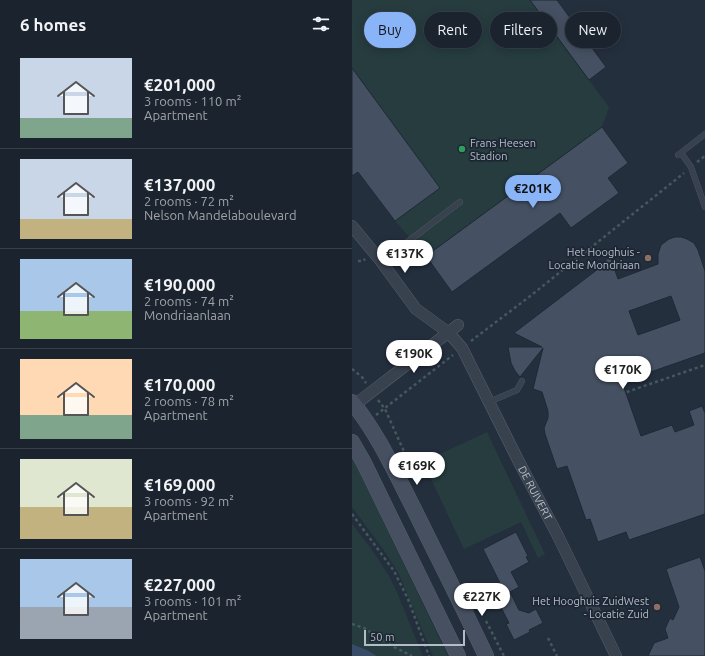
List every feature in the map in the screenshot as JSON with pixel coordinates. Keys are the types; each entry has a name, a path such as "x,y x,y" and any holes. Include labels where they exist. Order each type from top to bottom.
{"main road":[{"path":"353,405 367,422 385,452 486,656"},
{"path":"352,442 458,656"}],"street":[{"name":"DE RUIVERT","path":"352,226 380,260 416,309 449,333 462,348 558,536 616,656"},
{"path":"353,405 458,325"}],"lane":[{"path":"705,134 680,154 691,167 705,207"},
{"path":"380,260 410,240 460,202"},
{"path":"489,402 517,390 522,381"}],"path":[{"path":"367,422 529,297 705,156"},
{"path":"621,394 705,365"},
{"path":"352,514 394,571 408,599 429,656"},
{"path":"352,624 364,628 394,647 412,656"},
{"path":"548,638 557,656"}],"green space":[{"name":"Frans Heesen Stadion","path":"352,0 557,0 566,12 565,48 592,48 606,67 589,80 609,107 602,127 426,256 395,221 359,171 352,176"},
{"path":"487,432 545,554 538,558 521,522 464,549 423,462"},
{"path":"352,456 448,656 433,656 399,574 383,549 352,507"},
{"path":"352,524 370,547 389,576 423,656 377,656 352,644"}],"water":[{"path":"352,644 367,650 377,656 352,656"}],"building":[{"path":"530,0 557,0 566,12 565,47 557,37 557,12 539,12"},
{"path":"565,48 592,48 606,67 589,80"},
{"path":"352,68 440,188 395,221 358,172 352,176"},
{"path":"602,127 628,163 608,178 619,193 571,228 560,213 452,292 426,256"},
{"path":"681,237 694,243 705,271 705,353 622,382 641,436 672,425 675,432 694,425 689,411 702,406 705,413 705,514 629,540 626,532 598,542 590,519 586,520 567,466 557,469 545,434 544,428 548,418 548,411 542,392 533,389 543,348 520,377 511,363 508,347 542,347 514,333 598,269 610,256 618,279 658,264 658,254 661,245 669,239","holes":["671,296 680,320 638,335 629,311"]},
{"path":"516,532 528,556 526,557 529,562 511,572 519,587 510,592 519,610 529,613 536,609 543,623 514,640 506,624 509,623 492,590 501,585 483,549"},
{"path":"700,557 705,571 705,656 648,656 654,643 668,638 665,629 670,618 673,620 679,607 666,569"}],"place":[{"name":"Frans Heesen Stadion","path":"462,149"},
{"name":"Het Hooghuis - Locatie Mondriaan","path":"648,258"},
{"name":"Het Hooghuis ZuidWest - Locatie Zuid","path":"657,607"}]}
